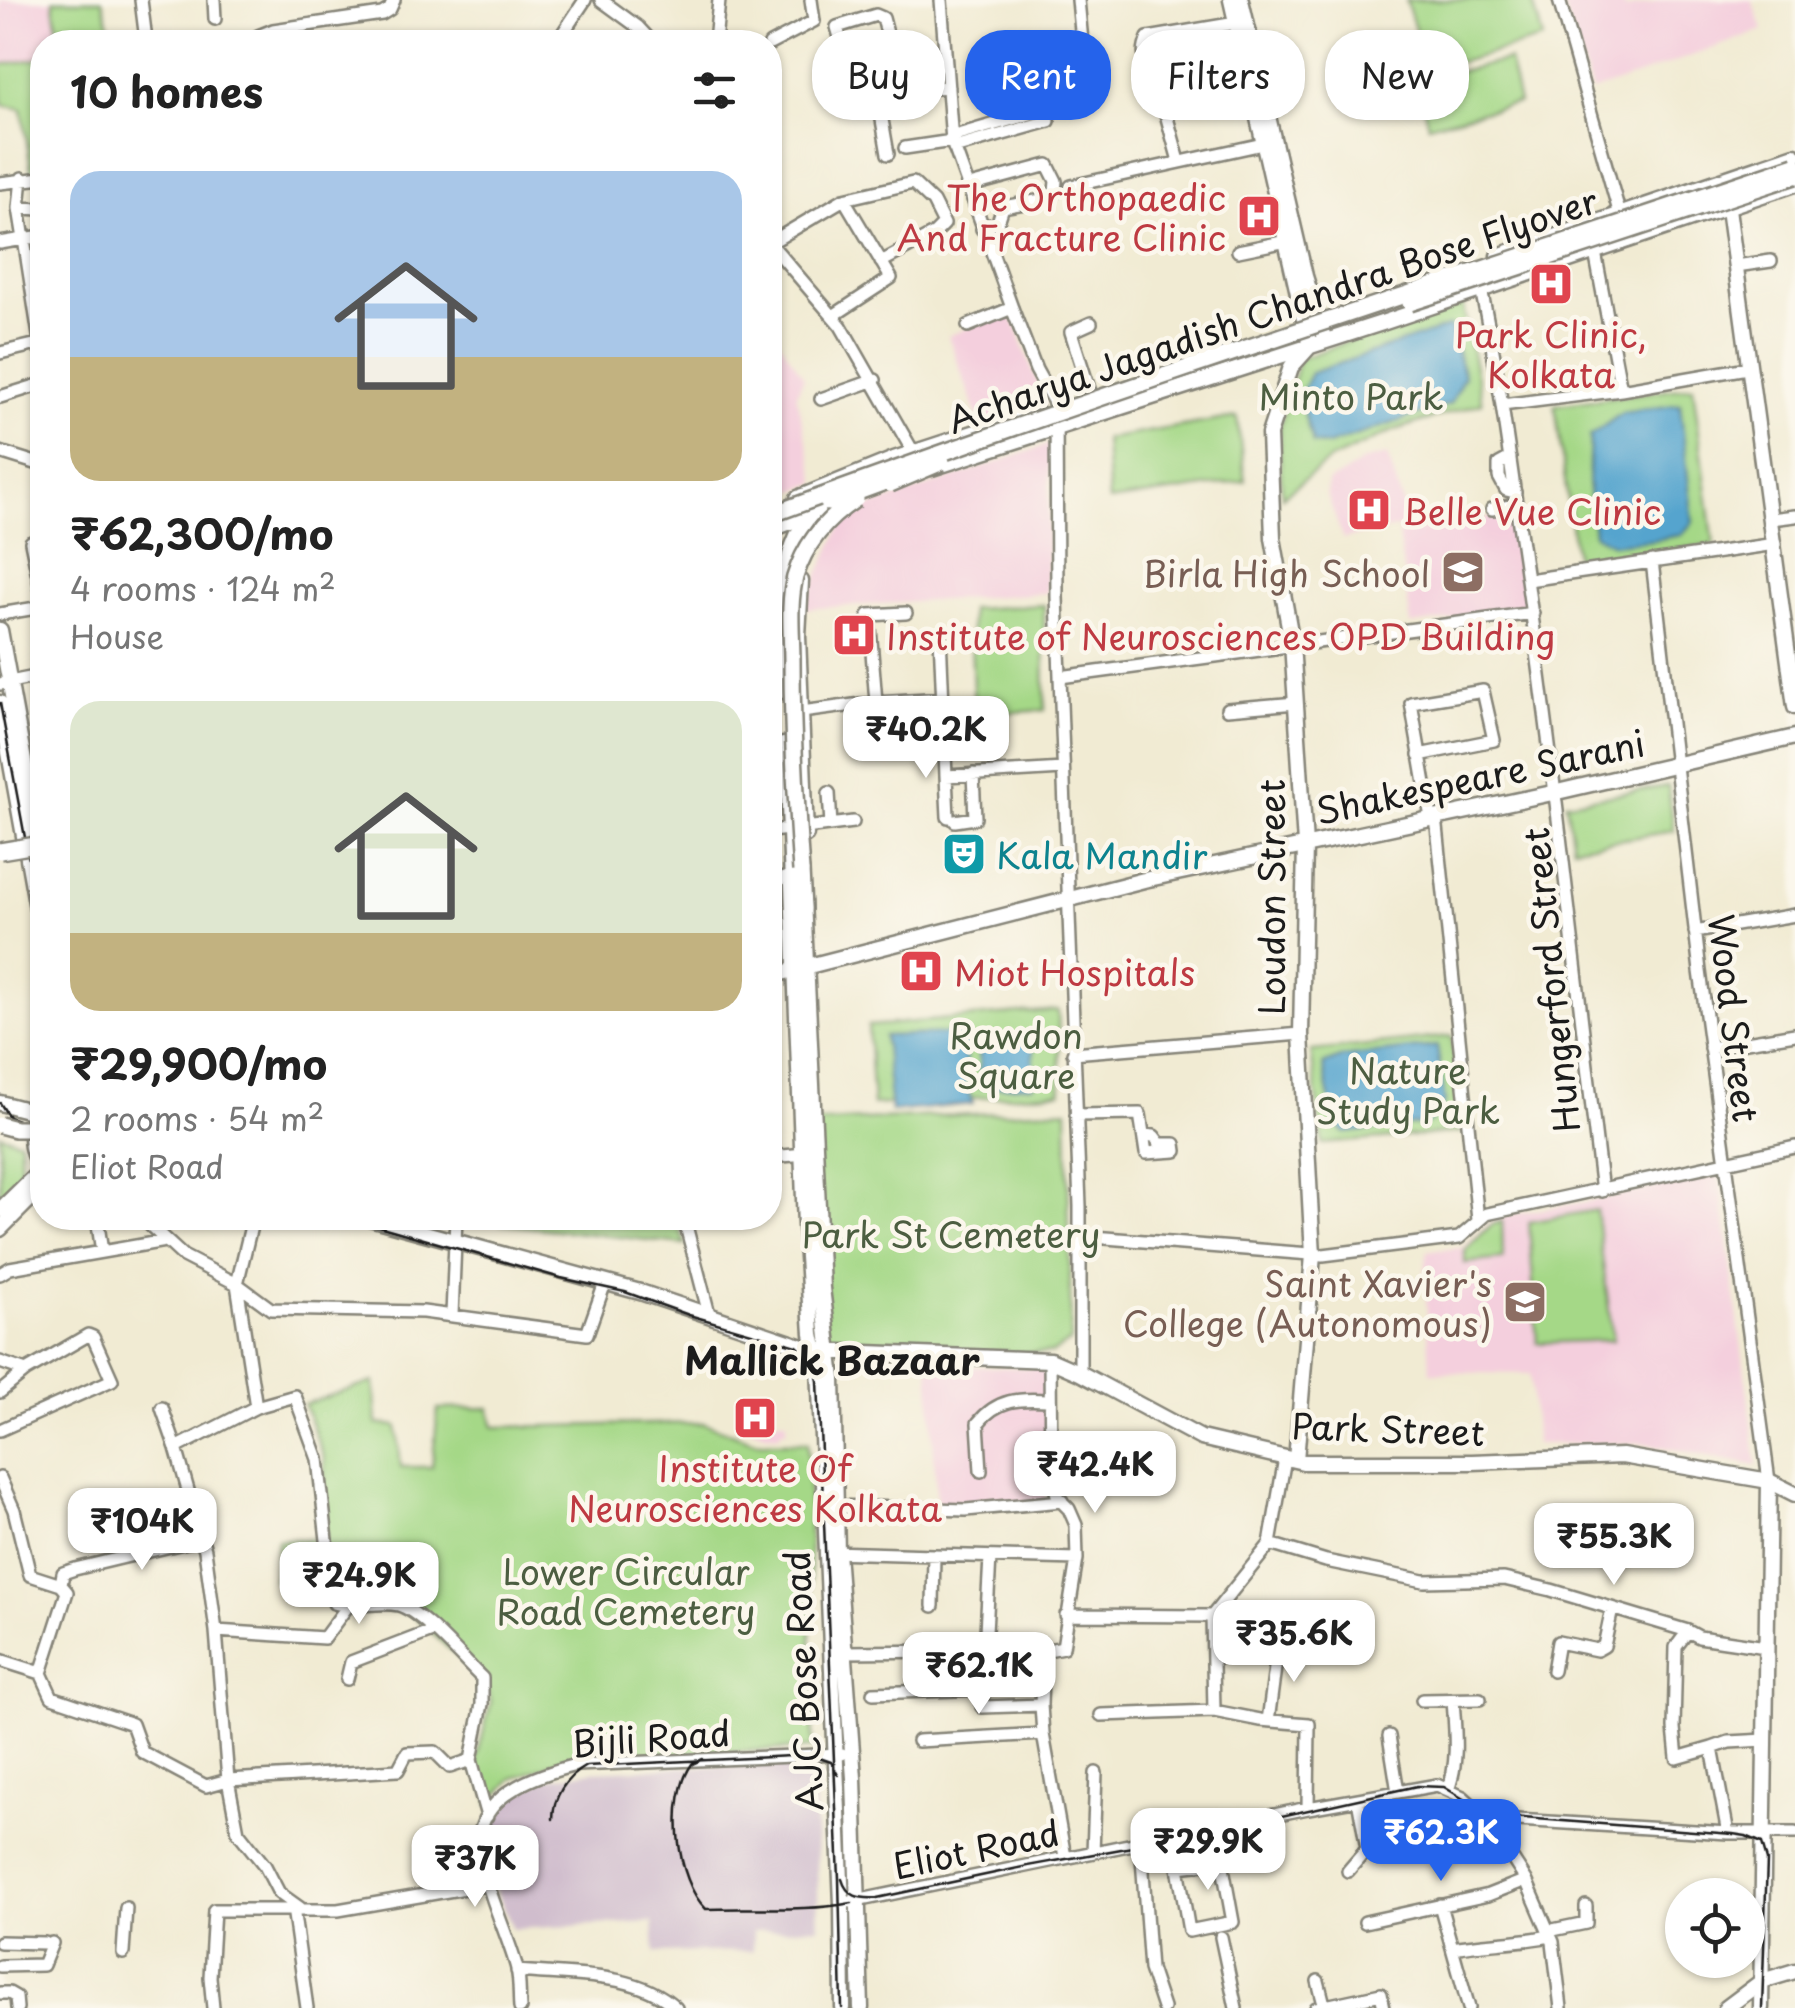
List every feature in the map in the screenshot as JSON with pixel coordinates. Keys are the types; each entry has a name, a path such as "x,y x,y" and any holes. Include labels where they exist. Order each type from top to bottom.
{"highway":[{"name":"Acharya Jagadish Chandra Bose Flyover","path":"782,514 978,439 1795,164"},
{"name":"Acharya Jagadish Chandra Bose Flyover","path":"782,515 1795,176"},
{"path":"802,909 796,874 791,628 798,568 818,532 841,510 863,496 942,462"},
{"path":"0,851 30,840"},
{"path":"0,1124 15,1129 30,1124"}],"main road":[{"path":"1230,0 1231,30"},
{"path":"1242,0 1305,276 1312,319 1310,346"},
{"path":"1258,120 1287,241 1312,319 1325,341"},
{"path":"782,511 818,489 914,453 1795,155"},
{"path":"1722,181 1729,207 1747,368 1790,624 1795,707"},
{"path":"782,517 811,514 1057,426 1795,184"},
{"name":"Loudon Street","path":"1291,1459 1313,1254 1301,1034 1305,846 1292,644 1273,538 1269,434 1292,367 1310,346"},
{"path":"818,489 827,507 799,592 794,713 796,874 809,1154 812,1334 833,1378 832,1552 852,1753 860,2008"},
{"path":"802,496 811,514"},
{"path":"782,576 811,514"},
{"path":"782,625 794,713 787,743 807,868 800,968"},
{"path":"0,630 26,808"},
{"path":"0,703 5,763 30,819"},
{"name":"Shakespeare Sarani","path":"782,973 1068,899 1795,737"},
{"path":"0,844 30,839"},
{"path":"0,1103 30,1118"},
{"path":"0,1210 30,1182"},
{"path":"0,1230 30,1199"},
{"name":"Park Street","path":"415,1230 605,1283 822,1351 1050,1360 1201,1438 1291,1459 1351,1464 1372,1460 1472,1462 1622,1456 1769,1481 1795,1494"},
{"name":"AJC Bose Road","path":"822,1351 819,1367 832,1552 843,2008"},
{"path":"1761,2008 1769,1481"},
{"path":"1726,2008 1762,1982 1795,1971"}],"street":[{"path":"141,0 145,30"},
{"path":"214,0 215,19"},
{"path":"273,30 382,14 394,0"},
{"path":"565,30 585,0"},
{"path":"717,30 719,0"},
{"path":"782,38 814,21 810,0"},
{"path":"941,0 952,142 1036,370 1056,406 1060,676 1080,1236 1080,1373"},
{"path":"1078,0 1081,30"},
{"path":"1559,0 1628,241"},
{"path":"603,1 641,30"},
{"path":"839,30 838,27 876,15 883,18 886,30"},
{"path":"1195,30 1230,24"},
{"path":"882,120 888,154"},
{"path":"904,148 952,142 1030,120"},
{"path":"1168,120 1179,162"},
{"path":"1071,186 1263,144"},
{"path":"966,187 1048,165 1056,181 1056,192 1047,199 1003,207 998,222 982,229"},
{"path":"22,178 19,208 30,275"},
{"path":"0,183 30,178"},
{"path":"782,237 844,199 909,182 926,194 944,220 941,229 882,262"},
{"path":"833,316 891,278 844,199"},
{"path":"19,208 30,208"},
{"path":"0,243 30,238"},
{"path":"1238,251 1287,241"},
{"path":"1595,252 1620,390"},
{"path":"782,258 833,316 874,380 922,472"},
{"path":"1736,266 1771,260"},
{"name":"Hungerford Street","path":"1475,264 1502,405 1533,614 1602,1191"},
{"path":"968,326 1012,308"},
{"path":"1091,323 1071,332 1091,395"},
{"path":"0,353 30,349"},
{"path":"1502,405 1747,368"},
{"path":"822,399 874,380"},
{"path":"0,397 30,388"},
{"path":"0,452 30,462"},
{"path":"1492,509 1517,506"},
{"path":"1771,519 1795,516"},
{"path":"782,526 796,544"},
{"path":"1528,580 1775,544"},
{"name":"Wood Street","path":"1652,561 1695,932 1769,1481"},
{"path":"0,614 30,609"},
{"path":"876,702 869,615 906,613"},
{"path":"1060,676 1533,614"},
{"path":"940,635 946,776 952,819 975,818 973,774"},
{"path":"5,683 30,678"},
{"path":"1419,755 1494,740 1484,691 1411,703 1419,755 1434,818 1478,1220"},
{"path":"794,713 944,698"},
{"path":"1227,709 1296,703"},
{"path":"782,744 787,743"},
{"path":"946,776 1063,769"},
{"path":"829,793 831,825"},
{"path":"782,830 853,822"},
{"path":"782,877 796,874"},
{"path":"1695,932 1795,914"},
{"path":"1073,1053 1301,1034"},
{"path":"1710,1048 1795,1034"},
{"path":"1076,1115 1140,1114 1144,1134"},
{"path":"1080,1236 1313,1254 1459,1238 1487,1214 1795,1147"},
{"path":"782,1156 809,1154"},
{"path":"99,1230 102,1252"},
{"path":"154,1230 183,1256 237,1284 271,1309 452,1315 587,1334 605,1283"},
{"path":"250,1230 237,1284 256,1407"},
{"path":"452,1315 456,1230"},
{"path":"687,1230 709,1314"},
{"path":"0,1274 10,1268 165,1242"},
{"path":"0,1392 26,1372 91,1335 112,1380 0,1430"},
{"path":"1050,1360 1051,1476 1076,1526 1077,1558 1063,1648 1043,1651 1043,1734 1064,1857"},
{"path":"0,1362 26,1372"},
{"path":"176,1448 256,1407 294,1396 318,1459 334,1604 398,1605 482,1678 482,1704 470,1760 488,1816 479,1836 488,1884 518,1972 520,2008"},
{"path":"981,1471 978,1423 991,1406 1014,1399 1048,1400"},
{"path":"162,1408 204,1550 216,1630 228,1780 238,1832 266,1866 279,1893 296,1908 307,2008"},
{"path":"1214,1711 1212,1616 1270,1544 1291,1459"},
{"path":"0,1478 14,1510 30,1575 61,1585 67,1592 41,1674 52,1697 132,1724 142,1752 206,1786 228,1780 398,1770 408,1753 436,1752 450,1767 470,1760"},
{"path":"834,1506 966,1510 1062,1501"},
{"path":"61,1585 63,1573 75,1569 200,1539"},
{"path":"1270,1544 1326,1561 1424,1581 1504,1580 1700,1637 1766,1647"},
{"path":"832,1552 1077,1558"},
{"path":"933,1606 934,1556"},
{"path":"990,1557 982,1707 1041,1705"},
{"path":"216,1630 324,1638 346,1607"},
{"path":"1553,1671 1558,1642 1597,1650 1604,1646 1612,1609"},
{"path":"1066,1615 1212,1616"},
{"path":"348,1679 351,1662 432,1631"},
{"path":"1688,1632 1676,1647 1676,1758 1729,1742 1766,1740"},
{"path":"843,1652 940,1651 957,1650 961,1645 985,1645"},
{"path":"1268,1721 1278,1645"},
{"path":"940,1651 941,1689"},
{"path":"0,1660 41,1674"},
{"path":"873,1693 983,1689"},
{"path":"1422,1700 1480,1699"},
{"path":"1454,1700 1456,1747 1448,1790 1464,1797 1486,1818 1526,1880 1549,1934 1561,2008"},
{"path":"1100,1715 1214,1711 1310,1724 1308,1808"},
{"path":"918,1741 1043,1734"},
{"path":"1389,1736 1398,1792"},
{"path":"1712,1748 1728,1834"},
{"name":"Bijli Road","path":"488,1816 512,1788 548,1772 576,1766 852,1753"},
{"path":"1093,1852 1096,1773"},
{"name":"Eliot Road","path":"842,1904 1308,1808 1437,1785 1448,1790"},
{"path":"1348,1871 1368,1850 1358,1799"},
{"path":"1486,1818 1728,1834 1795,1833"},
{"path":"1176,1836 1178,1866 1190,1931 1233,1922 1222,1862 1178,1866"},
{"path":"1141,1844 1150,1970 1163,2008"},
{"path":"1365,1922 1488,1895 1526,1880"},
{"path":"213,2008 210,1976 214,1910 338,1910 488,1884"},
{"path":"1440,1906 1469,2008"},
{"path":"1452,1948 1522,1942 1586,1923 1586,1906"},
{"path":"123,1953 126,1908"},
{"path":"1221,1937 1236,2008"},
{"path":"0,1942 49,1943 43,1965 0,1966"},
{"path":"518,1972 625,1982 666,1998 676,2008"},
{"path":"1318,1982 1325,2007"},
{"path":"0,1993 16,1997 17,2008"},
{"path":"1316,2008 1381,1994 1384,2008"}],"shaded area":[{"path":"0,0 53,0 58,30 30,30 30,60 0,65"},
{"path":"1562,0 1622,0 1625,9 1662,0 1752,0 1763,30 1592,92"},
{"path":"1010,311 1046,405 981,426 948,336"},
{"path":"782,345 804,377 796,395 817,483 783,495"},
{"path":"1050,444 1047,593 803,609 846,515"},
{"name":"Belle Vue Clinic","path":"1387,455 1410,525 1343,539 1327,495 1328,482 1365,460"},
{"name":"Birla High School","path":"1514,513 1528,610 1411,625 1398,534"},
{"path":"1719,1172 1757,1466 1643,1443 1536,1444 1530,1374 1430,1372 1427,1251 1463,1248 1489,1223 1514,1214 1608,1198"},
{"path":"929,1366 1048,1368 1045,1504 937,1506"},
{"name":"Institute Of Neurosciences Kolkata","path":"739,1404 772,1404 769,1417 776,1424 778,1420 787,1420 787,1430 781,1430 780,1435 768,1434 739,1424"},
{"path":"814,1762 819,1927 753,1931 753,1951 655,1953 653,1922 513,1929 495,1888 488,1845 492,1822 515,1796 543,1780 592,1771"}],"green space":[{"path":"53,0 102,0 111,30 58,30"},
{"path":"1406,0 1532,0 1543,39 1469,60 1469,30 1415,30"},
{"path":"30,60 30,161 22,109 2,105 0,65"},
{"path":"1509,60 1519,103 1469,115 1469,69"},
{"name":"Minto Park","path":"1462,301 1482,403 1395,430 1330,460 1282,497 1279,431 1299,359"},
{"path":"1693,386 1714,545 1576,563 1555,405"},
{"path":"1237,417 1245,481 1109,501 1105,439"},
{"path":"1044,605 1045,710 974,715 970,609"},
{"path":"1668,786 1674,831 1573,847 1566,802"},
{"name":"Rawdon Square","path":"1058,1010 1061,1092 873,1105 868,1026"},
{"name":"Nature Study Park","path":"1452,1036 1461,1132 1323,1144 1311,1051"},
{"name":"Park St Cemetery","path":"1067,1109 1071,1341 1052,1353 973,1353 817,1342 809,1123"},
{"path":"0,1134 20,1141 21,1180 0,1198"},
{"path":"1596,1210 1613,1340 1537,1343 1529,1222"},
{"path":"1502,1221 1503,1259 1465,1263 1465,1250 1491,1225"},
{"path":"556,1230 680,1230 685,1244"},
{"name":"Lower Circular Road Cemetery","path":"374,1382 377,1424 397,1426 401,1467 432,1467 438,1409 489,1408 494,1427 703,1423 757,1442 808,1442 813,1748 565,1759 512,1779 490,1803 476,1761 491,1702 484,1681 397,1605 336,1601 333,1576 274,1581 277,1540 325,1539 324,1458 304,1404"}],"water":[{"path":"1450,326 1464,376 1450,404 1328,445 1313,444 1299,397 1311,373"},
{"path":"1680,404 1693,522 1681,535 1653,540 1613,544 1594,534 1588,482 1590,436 1622,413"},
{"path":"966,1033 965,1083 973,1104 891,1112 884,1036"},
{"path":"1033,1036 1034,1085 980,1088 979,1039"},
{"name":"Nature Study Park","path":"1437,1046 1445,1102 1438,1115 1426,1124 1345,1133 1335,1123 1323,1065 1342,1057"}],"tram line":[{"path":"0,703 30,864"},
{"path":"0,843 17,841 30,855"},
{"path":"0,1103 9,1117 30,1125"},
{"path":"392,1230 625,1292 797,1346 814,1362 818,1381 842,2008"},
{"path":"553,1819 562,1788 586,1766 811,1755 831,1762 838,1775"},
{"path":"703,1759 692,1764 684,1779 679,1797 678,1838 688,1879 706,1909 852,1903"},
{"path":"842,1879 855,1896 877,1898 1187,1837 1417,1786 1444,1787 1498,1816 1733,1834 1762,1843 1767,1860 1762,2008"}],"place":[{"name":"The Orthopaedic And Fracture Clinic","path":"1259,216"},
{"name":"Park Clinic, Kolkata","path":"1551,284"},
{"name":"Belle Vue Clinic","path":"1369,510"},
{"name":"Birla High School","path":"1463,572"},
{"name":"Institute of Neurosciences OPD Building","path":"854,635"},
{"name":"Kala Mandir","path":"964,854"},
{"name":"Miot Hospitals","path":"921,971"},
{"name":"Saint Xavier's College (Autonomous)","path":"1525,1302"},
{"name":"Institute Of Neurosciences Kolkata","path":"755,1418"}],"district":[{"name":"Mallick Bazaar","path":"832,1359"}]}
